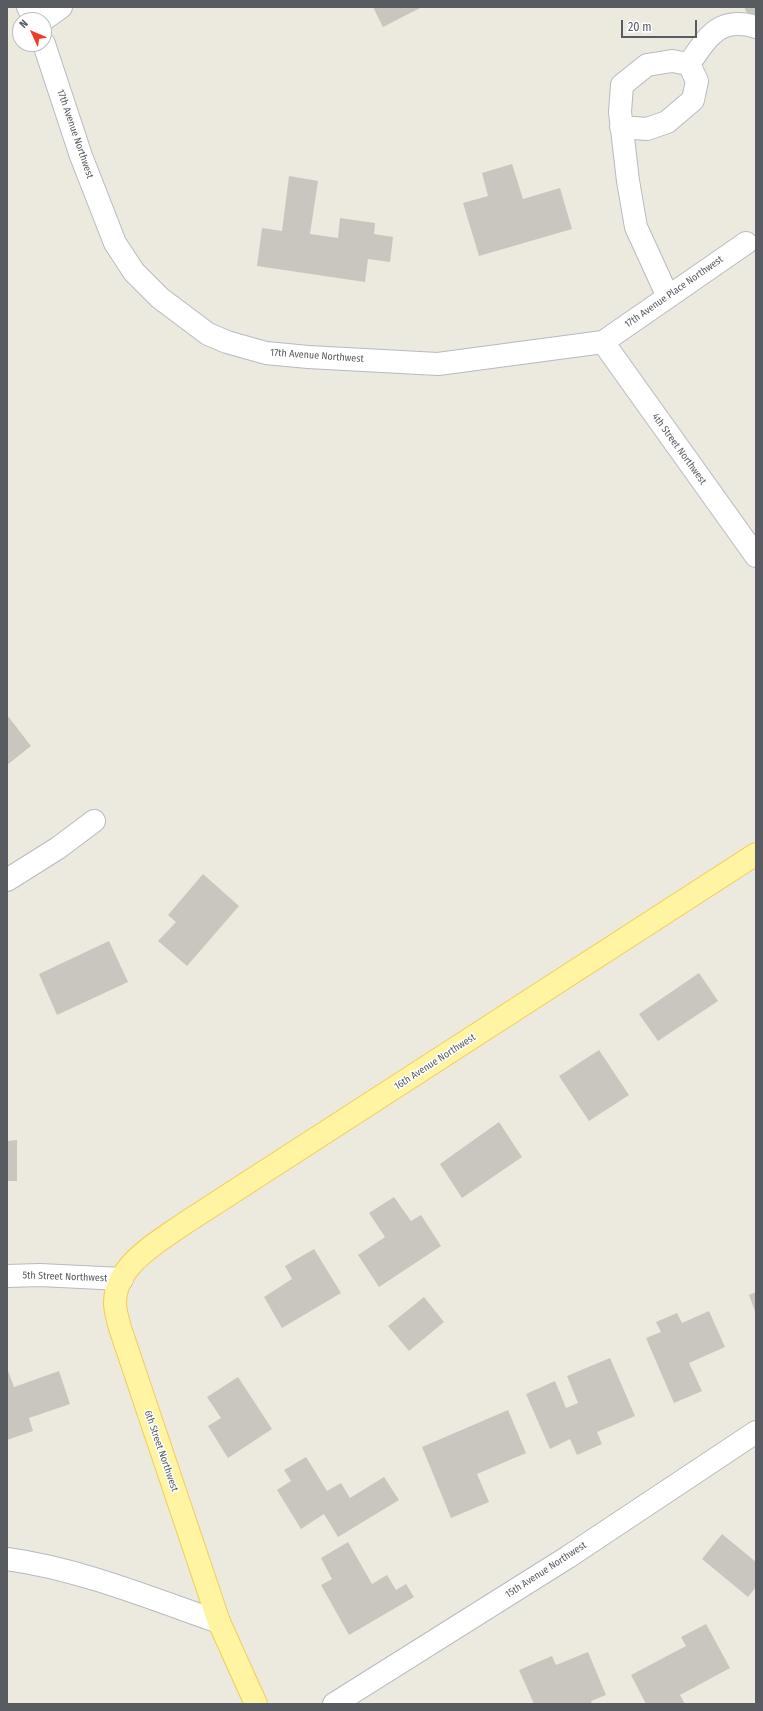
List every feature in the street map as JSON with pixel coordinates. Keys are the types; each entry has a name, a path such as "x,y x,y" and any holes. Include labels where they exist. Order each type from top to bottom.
{"main road":[{"name":"16th Avenue Northwest","path":"122,1280 130,1267 144,1252 185,1223 756,854"},
{"name":"6th Street Northwest","path":"122,1280 115,1303 120,1328 219,1622 256,1704"}],"street":[{"path":"52,14 61,7"},
{"path":"689,64 705,41 726,24 742,23 756,27"},
{"name":"17th Avenue Northwest","path":"47,52 81,156 115,243 134,272 160,298 208,334 227,342 266,353 308,357 438,364 603,342"},
{"path":"668,297 636,227 621,127 620,112 622,85 647,65 672,61 689,64"},
{"path":"621,127 647,129 667,122 693,100 697,81 689,64"},
{"name":"17th Avenue Place Northwest","path":"603,342 746,243"},
{"name":"4th Street Northwest","path":"603,342 756,556"},
{"path":"7,880 58,848 94,821"},
{"name":"5th Street Northwest","path":"7,1276 40,1275 122,1280"},
{"name":"15th Avenue Northwest","path":"334,1704 568,1557 666,1490 756,1432"},
{"path":"7,1559 39,1564 67,1572 219,1622"}],"building":[{"path":"373,7 422,7 383,27"},
{"path":"744,7 756,7 756,24 753,25"},
{"path":"512,164 523,199 560,188 572,229 479,256 463,203 488,196 482,173"},
{"path":"289,176 318,181 310,234 338,238 340,218 375,223 374,234 393,237 390,262 368,259 365,282 257,266 262,228 282,231"},
{"path":"7,715 31,746 7,765"},
{"path":"203,874 239,906 187,966 158,941 176,922 168,915"},
{"path":"109,941 128,982 57,1015 39,974"},
{"path":"699,973 718,1001 658,1041 639,1014"},
{"path":"599,1050 629,1095 589,1121 559,1076"},
{"path":"499,1122 522,1157 462,1198 440,1164"},
{"path":"17,1140 17,1181 7,1181 7,1141"},
{"path":"394,1197 411,1221 421,1215 441,1246 379,1287 358,1255 385,1237 369,1213"},
{"path":"314,1249 341,1293 282,1328 264,1297 292,1279 285,1266"},
{"path":"756,1292 756,1314 749,1295"},
{"path":"424,1297 444,1322 409,1351 388,1326"},
{"path":"709,1311 725,1347 689,1363 702,1391 674,1403 646,1338 661,1332 656,1322 677,1313 682,1323"},
{"path":"610,1358 635,1416 597,1432 602,1444 577,1455 570,1439 550,1449 526,1394 555,1381 566,1408 578,1403 567,1376"},
{"path":"7,1368 14,1387 59,1371 70,1404 29,1418 33,1431 7,1440"},
{"path":"238,1377 272,1429 228,1458 208,1426 221,1418 207,1397"},
{"path":"508,1410 526,1453 477,1474 489,1502 451,1518 422,1447"},
{"path":"306,1457 327,1491 341,1483 350,1498 384,1477 399,1500 338,1537 324,1514 301,1529 277,1490 291,1481 284,1470"},
{"path":"722,1534 756,1562 756,1587 748,1597 702,1559"},
{"path":"348,1542 372,1584 387,1575 396,1590 406,1584 414,1597 349,1635 321,1585 332,1579 321,1558"},
{"path":"706,1624 730,1668 680,1695 685,1704 646,1704 631,1675 686,1646 681,1637"},
{"path":"588,1652 606,1695 591,1701 592,1704 534,1704 519,1670 552,1656 556,1665"}]}
